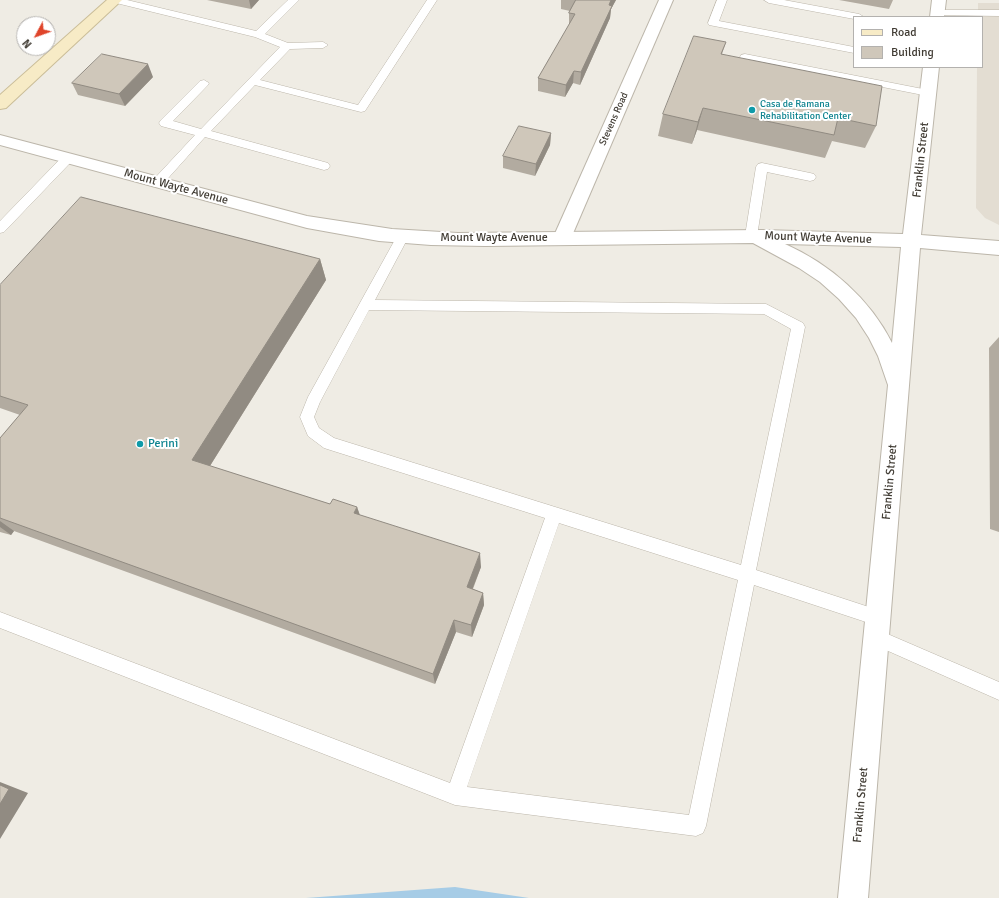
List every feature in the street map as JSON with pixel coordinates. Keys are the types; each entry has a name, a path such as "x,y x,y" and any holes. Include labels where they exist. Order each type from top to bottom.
{"main road":[{"path":"0,104 115,0"}],"street":[{"name":"Stevens Road","path":"562,238 666,0"},
{"name":"Franklin Street","path":"853,898 911,241 931,68"},
{"name":"Mount Wayte Avenue","path":"0,140 307,222 354,231 403,236 498,240 751,236 911,241 999,248"},
{"path":"751,236 800,260 830,280 852,299 870,323 881,343 891,365 898,392"}],"lane":[{"path":"115,0 258,35 287,46 323,45"},
{"path":"258,35 294,0"},
{"path":"253,81 361,109 432,0"},
{"path":"722,0 713,23 853,50"},
{"path":"769,0 854,16"},
{"path":"938,10 999,13"},
{"path":"158,182 287,46"},
{"path":"744,56 928,93"},
{"path":"204,83 165,123 324,166"},
{"path":"0,229 68,158"},
{"path":"751,236 762,167 810,177"},
{"path":"403,236 313,401 307,417 313,432 329,443 747,575 877,627 999,691"},
{"path":"0,620 456,795 696,826 798,327 766,309 366,305"},
{"path":"456,795 554,514"}],"shaded area":[{"path":"978,3 999,3 999,225 985,218 976,208 977,68 983,68 983,16 978,16"}],"water":[{"path":"455,887 529,898 306,898"}],"building":[{"path":"576,0 611,0 609,5 612,6 581,72 574,71 566,85 538,78 575,14 569,13"},
{"path":"694,36 726,42 721,54 882,86 876,126 838,118 834,135 703,108 698,122 663,114"},
{"path":"102,54 148,64 119,94 72,83"},
{"path":"519,126 551,133 536,164 503,156"},
{"name":"Perini","path":"81,197 320,259 192,460 330,504 333,499 357,507 354,513 480,553 467,587 483,593 471,625 454,620 433,674 0,518 0,438 28,405 0,396 0,285"},
{"path":"0,785 9,789 0,804"}],"place":[{"name":"Casa de Ramana Rehabilitation Center","path":"752,110"},
{"name":"Perini","path":"140,444"}]}
